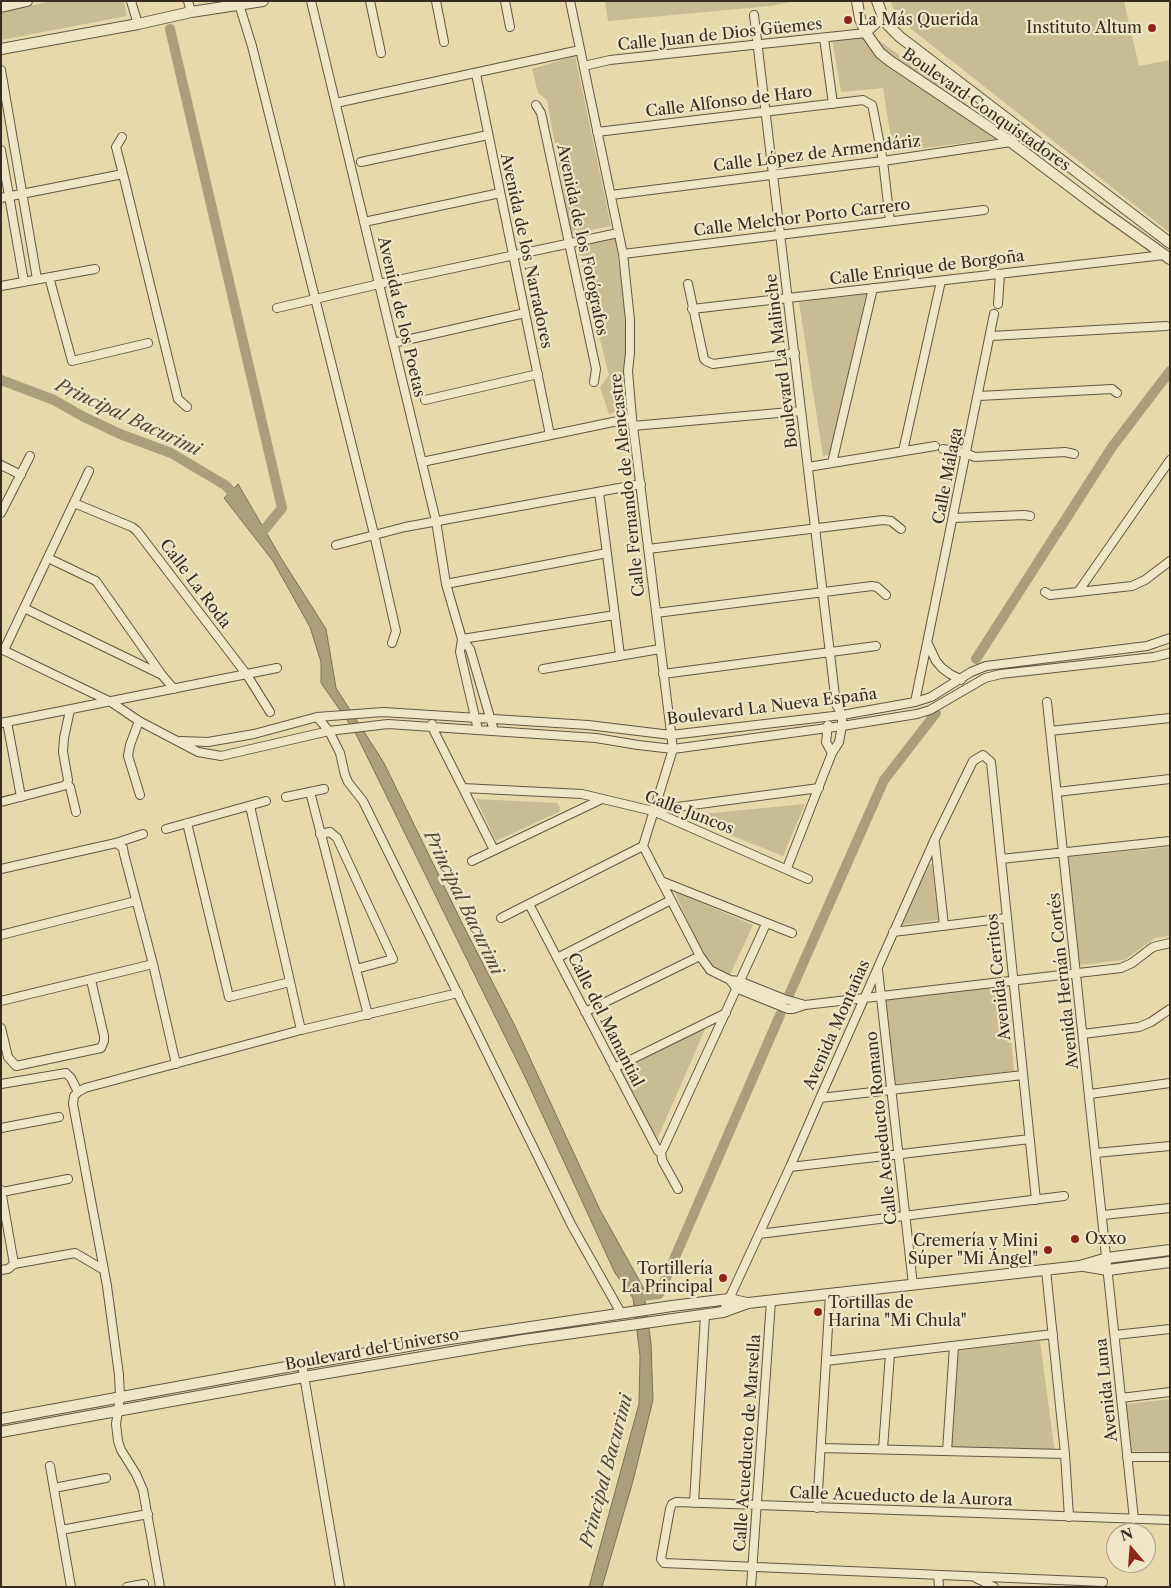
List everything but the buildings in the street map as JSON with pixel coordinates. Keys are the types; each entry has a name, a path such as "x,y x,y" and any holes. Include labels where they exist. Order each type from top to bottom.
{"street":[{"path":"1,7 27,1"},
{"path":"132,1 138,24"},
{"path":"188,1 191,12"},
{"path":"1,49 239,3 264,1"},
{"name":"Avenida de los Poetas","path":"311,1 436,521 446,584 462,639 470,649 494,731"},
{"path":"370,1 381,53"},
{"path":"436,1 444,42"},
{"path":"505,1 510,27"},
{"name":"Calle Fernando de Alencastre","path":"570,1 623,254 630,320 628,371 632,422 673,749 643,846"},
{"name":"Boulevard Conquistadores","path":"857,1 860,20 866,33 880,53 1011,142 1167,257"},
{"name":"Boulevard Conquistadores","path":"876,1 883,18 891,30 1170,243"},
{"path":"239,3 252,46 374,534 396,631 392,643"},
{"name":"Boulevard La Malinche","path":"754,15 836,704 842,715"},
{"path":"866,33 883,18"},
{"name":"Calle Juan de Dios Güemes","path":"584,66 610,60 866,33"},
{"path":"824,38 833,104"},
{"path":"336,102 476,74 580,50"},
{"path":"1,70 37,279"},
{"name":"Avenida de los Narradores","path":"476,74 550,435"},
{"name":"Calle Alfonso de Haro","path":"597,132 863,100 872,105 882,161"},
{"name":"Avenida de los Fotógrafos","path":"536,105 541,113 596,369 594,382"},
{"path":"1011,142 1022,130"},
{"path":"361,162 488,135"},
{"path":"122,137 116,147 178,399 187,406"},
{"name":"Calle López de Armendáriz","path":"611,195 882,161 1011,142"},
{"path":"1,150 24,282"},
{"path":"882,161 890,221"},
{"path":"1,198 123,174"},
{"path":"364,222 500,193"},
{"name":"Calle Melchor Porto Carrero","path":"623,254 984,210"},
{"path":"277,308 618,232"},
{"name":"Calle Enrique de Borgoña","path":"692,309 1167,257"},
{"path":"1,286 95,269"},
{"path":"998,304 1000,274"},
{"path":"49,277 72,361 148,343"},
{"path":"903,451 941,281"},
{"path":"688,284 702,354 706,361 713,364 794,353"},
{"path":"832,463 873,288"},
{"path":"393,343 525,313"},
{"name":"Calle Málaga","path":"915,702 954,518 965,453 994,314"},
{"path":"990,336 1166,326"},
{"path":"424,400 538,374"},
{"path":"978,396 1112,389 1118,393"},
{"path":"422,462 550,435 632,422 801,411"},
{"path":"808,467 939,447 975,457 1065,452 1074,454"},
{"path":"1,513 30,456"},
{"path":"1078,592 1170,460"},
{"path":"1,464 21,474"},
{"path":"2,650 89,471"},
{"path":"336,544 405,527 641,484"},
{"path":"599,492 620,655"},
{"name":"Calle La Roda","path":"74,503 132,527 137,531 247,675 270,712"},
{"path":"954,518 1030,516"},
{"path":"648,549 883,520 891,521 901,529"},
{"path":"446,584 607,553"},
{"path":"48,558 96,581 162,675 174,689"},
{"path":"1045,592 1050,595 1132,586 1145,580 1170,561"},
{"path":"656,613 872,586 877,587 886,595"},
{"path":"24,608 162,675"},
{"path":"462,639 615,615"},
{"name":"Boulevard La Nueva España","path":"179,741 208,742 254,734 318,717 383,712 490,717 588,725 671,735 842,715 915,702 931,697 986,666 1147,646 1170,638"},
{"name":"Avenida de los Poetas","path":"462,639 460,652 478,730"},
{"path":"928,644 936,661 942,668 960,679 963,690"},
{"path":"664,674 876,646"},
{"path":"544,669 660,649"},
{"name":"Boulevard La Nueva España","path":"2,650 111,702 139,721 198,752 221,756 333,731 388,724 596,738 638,746 673,749 917,714 930,710 985,678 1001,674 1154,657 1170,653"},
{"path":"21,797 4,722 277,668"},
{"name":"Avenida Hernán Cortés","path":"1047,702 1107,1258"},
{"path":"832,753 826,742 830,716 836,704"},
{"path":"1,802 66,784 68,780 62,752 70,710"},
{"path":"432,714 432,727 494,850"},
{"path":"787,868 832,753 839,742 842,715"},
{"path":"318,717 333,731 348,782 363,801 572,1226 621,1313"},
{"path":"1050,731 1170,718"},
{"path":"139,721 128,756 140,795"},
{"name":"Avenida Montañas","path":"723,1312 790,1168 934,841 973,761 983,756"},
{"name":"Avenida Cerritos","path":"983,756 991,762 1036,1200"},
{"path":"1057,792 1170,780"},
{"path":"66,784 70,787 76,812"},
{"name":"Calle Juncos","path":"463,788 582,794 653,811 787,868 808,879"},
{"path":"653,811 819,788"},
{"path":"286,797 324,790"},
{"path":"310,792 368,1014"},
{"path":"472,861 602,799"},
{"path":"166,829 266,802"},
{"path":"250,806 301,1030"},
{"path":"187,823 229,998 290,982"},
{"path":"320,834 330,832 337,838 393,959 356,969"},
{"path":"1,869 143,834"},
{"path":"1001,859 1170,840"},
{"path":"934,841 944,926"},
{"path":"116,842 123,848 176,1064"},
{"path":"501,918 643,846 700,956 712,972 738,985 805,1004 1121,968 1132,963 1153,948 1170,943"},
{"path":"661,881 792,933"},
{"path":"1,936 136,900"},
{"path":"557,958 671,900"},
{"name":"Calle del Manantial","path":"529,904 678,1189"},
{"path":"893,932 1007,918"},
{"path":"659,1150 726,1013 766,924"},
{"path":"585,1012 700,956"},
{"path":"1,1001 153,964"},
{"name":"Calle Acueducto Romano","path":"877,968 913,1285"},
{"path":"1,1028 8,1058 16,1066 101,1048 104,1036 91,980"},
{"path":"160,1587 148,1514 140,1480 118,1441 116,1424 120,1398 119,1375 104,1270 73,1104 74,1096 78,1092 301,1030 458,993"},
{"path":"1083,1034 1139,1027 1151,1022 1170,1008"},
{"path":"614,1068 726,1013"},
{"path":"1,1084 66,1073 71,1078 78,1092"},
{"path":"820,1098 1023,1075"},
{"path":"1090,1094 1170,1083"},
{"path":"1,1128 59,1117"},
{"path":"790,1168 1030,1139"},
{"path":"1096,1153 1170,1146"},
{"path":"14,1264 1,1191 68,1179"},
{"path":"759,1234 1064,1196"},
{"path":"1103,1215 1170,1208"},
{"name":"Boulevard del Universo","path":"1,1432 304,1377 523,1340 723,1312 748,1304 1080,1266 1107,1258 1170,1250"},
{"path":"1,1270 8,1269 14,1264 75,1253 104,1270"},
{"name":"Avenida Luna","path":"1107,1258 1134,1519"},
{"name":"Boulevard del Universo","path":"1080,1266 1108,1270 1170,1262"},
{"path":"1046,1270 1065,1454 1069,1517"},
{"path":"817,1508 830,1294"},
{"name":"Boulevard del Universo","path":"1,1419 302,1364 632,1311 729,1300 748,1304"},
{"name":"Calle Acueducto de Marsella","path":"752,1587 771,1301"},
{"path":"668,1320 672,1306"},
{"path":"694,1503 705,1315"},
{"path":"1115,1336 1170,1329"},
{"path":"826,1361 1053,1334"},
{"path":"946,1451 954,1346"},
{"path":"883,1450 890,1354"},
{"path":"302,1364 340,1587"},
{"path":"1121,1398 1170,1392"},
{"path":"821,1448 1065,1454"},
{"path":"1127,1457 1170,1458"},
{"path":"50,1466 71,1587"},
{"path":"54,1488 106,1478"},
{"name":"Calle Acueducto de la Aurora","path":"753,1567 661,1562 672,1504 676,1502 1170,1520"},
{"path":"61,1530 148,1514"},
{"path":"753,1567 1006,1577 1076,1584 1103,1582"},
{"path":"938,1575 939,1587"},
{"path":"972,1576 994,1587"},
{"path":"1003,1587 1006,1577"},
{"path":"127,1587 144,1584"}],"shaded area":[{"path":"51,1 124,1 127,16 1,40 1,12"},
{"path":"605,1 796,1 770,6 608,21"},
{"path":"891,1 1124,1 1139,66 1170,60 1170,233 905,24 894,11"},
{"path":"873,36 995,125 995,139 893,152 883,88 841,92 832,39"},
{"path":"575,56 611,226 571,234 547,100 538,93 532,69"},
{"path":"615,238 624,299 626,353 624,376 627,409 609,414 600,387 609,375 577,246"},
{"path":"866,294 830,454 823,456 799,302"},
{"path":"238,484 281,558 326,629 336,688 384,763 463,925 515,1026 600,1210 643,1287 651,1343 653,1400 633,1481 602,1587 589,1587 639,1404 640,1356 633,1298 615,1273 526,1079 354,730 321,683 321,662 310,627 273,561 224,498"},
{"path":"476,799 557,803 560,807 559,812 496,841"},
{"path":"805,804 783,856 693,820 692,815"},
{"path":"1170,847 1170,936 1155,938 1124,960 1079,965 1068,857"},
{"path":"932,864 938,920 901,925 928,865"},
{"path":"674,891 753,925 730,975 709,967"},
{"path":"1006,986 1014,1071 894,1084 884,1000"},
{"path":"706,1027 656,1142 618,1070"},
{"path":"1040,1341 1055,1454 948,1447 953,1351"},
{"path":"1170,1399 1170,1452 1125,1451 1120,1405"}],"waterway":[{"path":"170,29 282,508 260,535"},
{"path":"976,659 1112,447 1170,371"},
{"name":"Principal Bacurimi","path":"1,380 54,400 120,434 171,453 225,485 237,502"},
{"path":"789,995 884,780 936,713"},
{"path":"641,1296 659,1294 780,1015"}],"place":[{"name":"La Más Querida","path":"848,20"},
{"name":"Instituto Altum","path":"1152,28"},
{"name":"Oxxo","path":"1075,1239"},
{"name":"Cremería y Mini Súper \"Mi Ángel\"","path":"1048,1250"},
{"name":"Tortillería La Principal","path":"723,1278"},
{"name":"Tortillas de Harina \"Mi Chula\"","path":"818,1312"}]}
